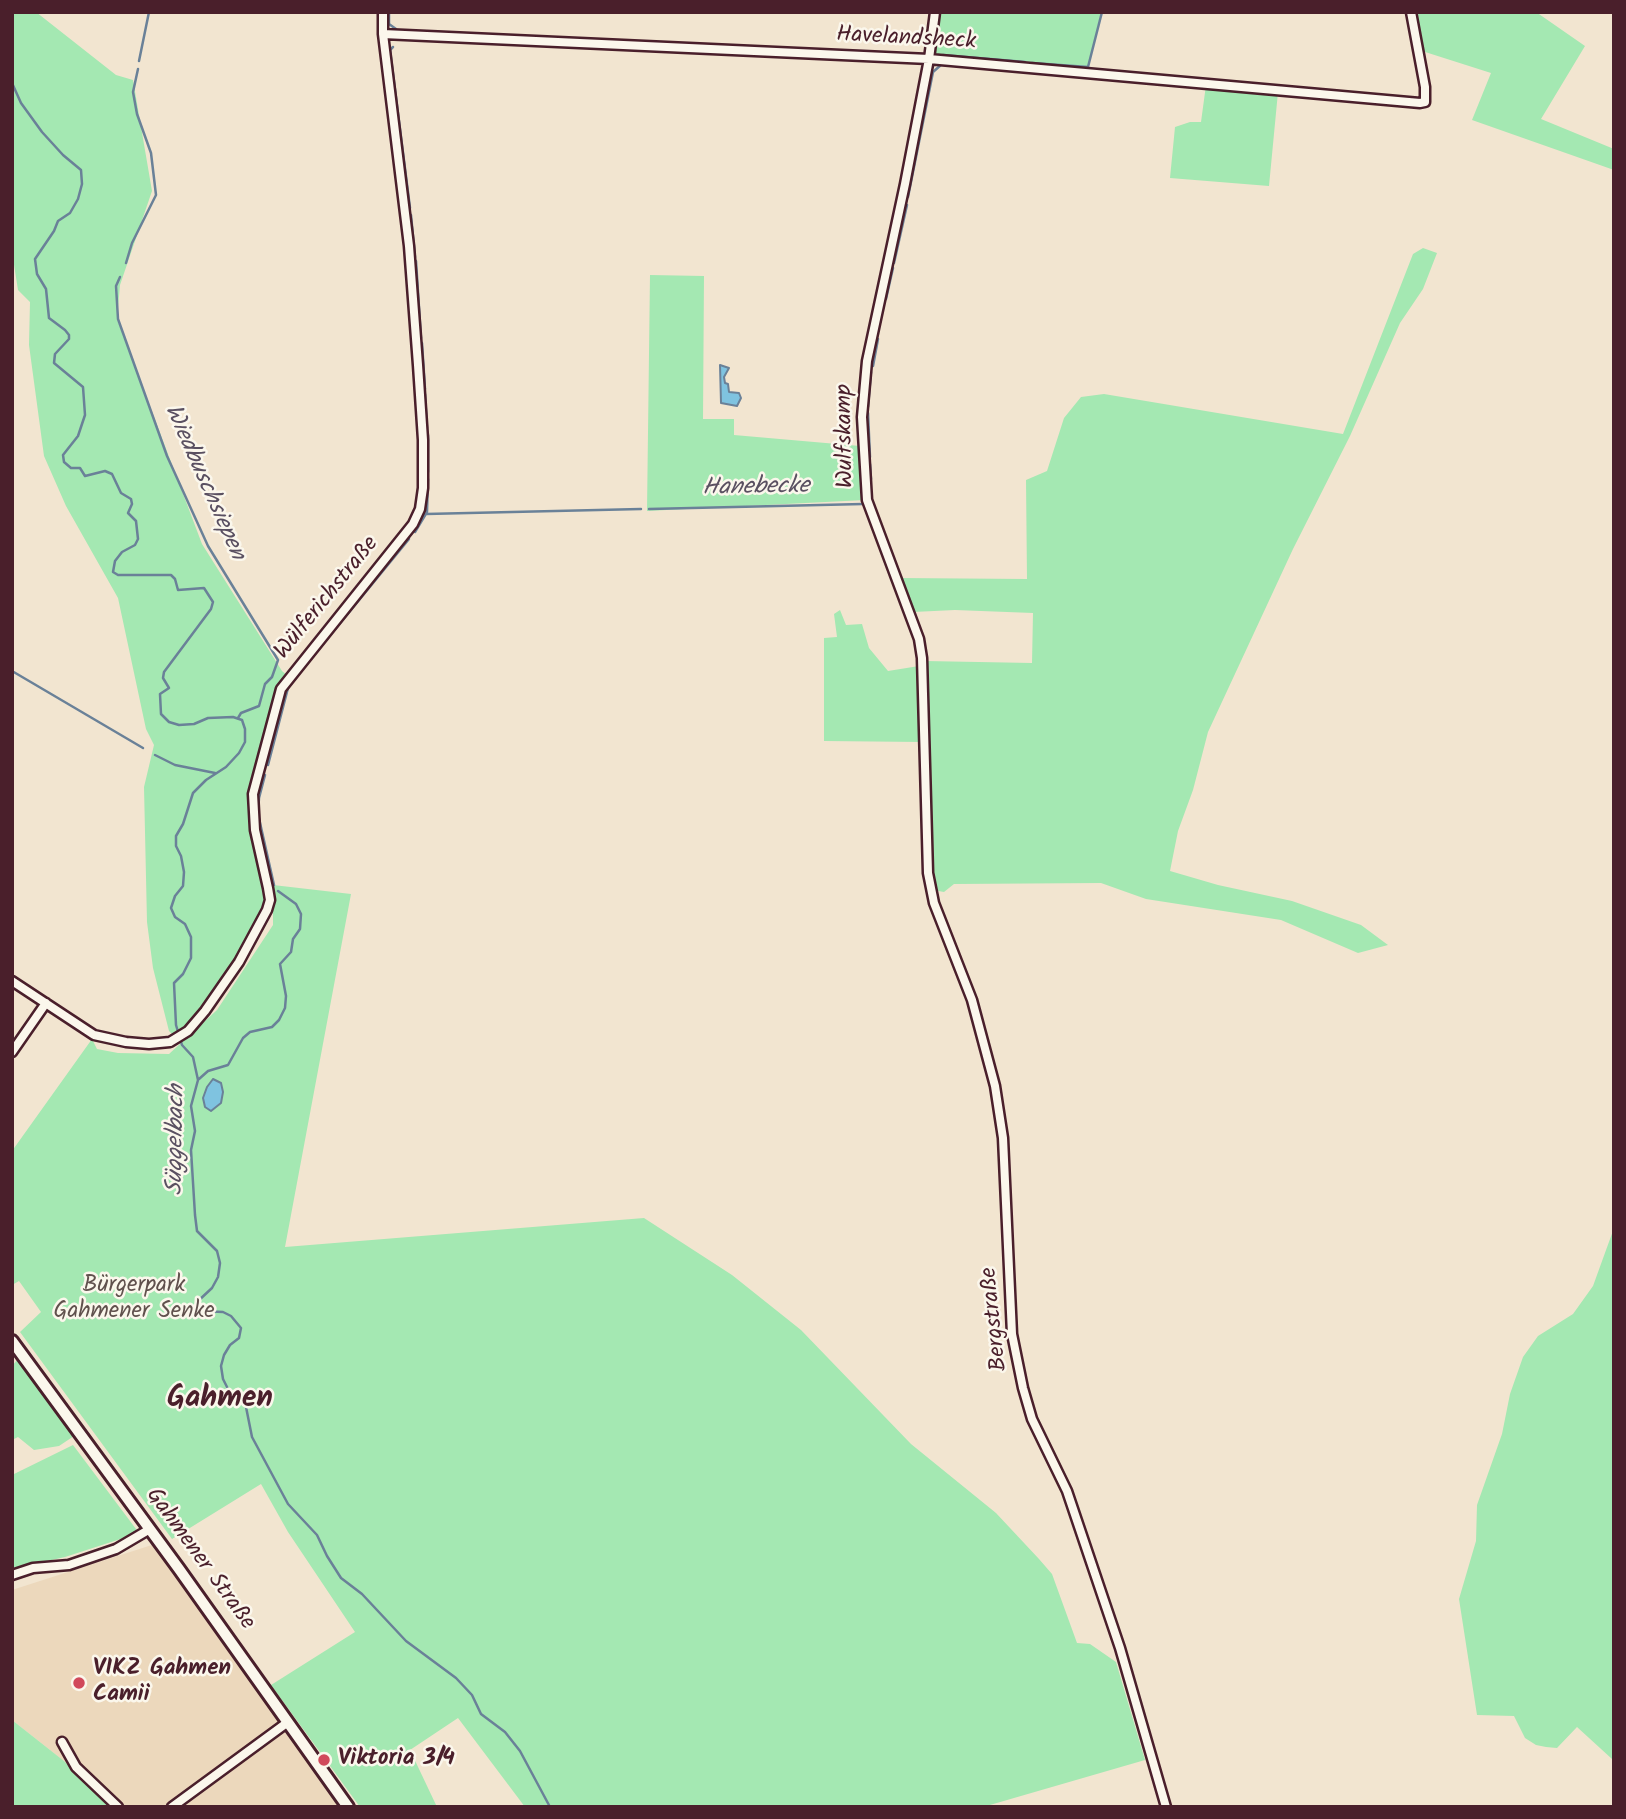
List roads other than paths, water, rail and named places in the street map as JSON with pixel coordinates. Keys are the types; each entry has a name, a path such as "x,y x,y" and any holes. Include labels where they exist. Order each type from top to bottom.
{"main road":[{"name":"Gahmener Straße","path":"12,1341 348,1807"}],"street":[{"name":"Wülferichstraße","path":"12,981 94,1035 149,1044 176,1039 188,1031 205,1011 233,971 267,911 270,900 255,830 253,794 281,689 413,524 420,509 423,488 409,246 383,34 383,12"},
{"name":"Wulfskamp","path":"927,857 922,658 918,638 867,500 862,417 867,361 929,59 935,12"},
{"name":"Havelandsheck","path":"383,34 929,59 1407,104 1425,102 1425,88 1411,12"},
{"name":"Bergstraße","path":"927,857 934,903 972,1000 995,1086 1003,1150 1012,1334 1023,1388 1032,1419 1067,1491 1120,1648 1166,1807"},
{"path":"12,1052 46,1003"},
{"path":"12,1575 33,1568 69,1565 116,1549 150,1530"},
{"path":"172,1807 288,1722"},
{"path":"62,1742 76,1768 118,1807"}],"water":[{"path":"720,365 729,368 724,377 725,383 728,384 729,392 739,393 741,398 737,406 721,403"},
{"path":"213,1079 221,1083 223,1092 221,1103 211,1111 205,1107 203,1098"}],"waterway":[{"name":"Wiedbuschsiepen","path":"139,61 149,12"},
{"path":"389,12 389,24 396,29"},
{"name":"Hanebecke","path":"1032,63 1088,67 1102,12"},
{"path":"393,47 390,50 410,208"},
{"name":"Hanebecke","path":"943,55 1025,62"},
{"name":"Hanebecke","path":"908,197 933,72 942,64"},
{"name":"Wiedbuschsiepen","path":"126,263 132,243 156,195 151,153 137,114 133,92 138,69"},
{"name":"Süggelbach","path":"12,83 21,103 42,132 81,170 82,184 78,199 70,213 58,221 35,259 37,274 46,289 49,318 69,335 69,339 55,354 54,363 83,387 85,415 78,436 63,455 64,462 71,468 80,468 85,476 105,471 112,474 121,493 131,499 128,513 136,521 138,539 135,545 122,552 115,561 113,572 118,575 171,575 178,590 204,588 213,602 211,609 164,672 163,678 169,688 160,694 161,714 169,722 179,725 194,724 208,718 233,717 242,720 245,729 245,742 239,753 193,793 176,836 176,846 184,872 183,886 175,896 171,908 175,917 185,924 191,937 191,958 183,974 174,983 176,1025 182,1045 193,1057 198,1080 191,1106 195,1131 191,1150 195,1215 197,1231 217,1251 220,1263 218,1277 212,1288 197,1302 197,1307 201,1311 223,1312 231,1316 241,1328 239,1338 230,1345 224,1355 221,1366 223,1379 228,1389 239,1396 246,1407 252,1437 288,1504 317,1535 341,1578 362,1594 406,1641 456,1678 472,1695 481,1714 505,1732 520,1751 550,1807"},
{"name":"Hanebecke","path":"894,263 907,205"},
{"path":"411,215 415,257"},
{"path":"416,261 421,338"},
{"name":"Hanebecke","path":"886,299 893,268"},
{"name":"Wiedbuschsiepen","path":"120,277 116,286 118,319 167,456 208,546 278,660 272,677 265,684 259,706 241,713 238,718"},
{"name":"Hanebecke","path":"873,366 878,339"},
{"path":"422,343 425,389"},
{"name":"Hanebecke","path":"868,407 871,372"},
{"path":"425,394 427,428"},
{"name":"Hanebecke","path":"868,413 870,457"},
{"path":"428,435 428,472"},
{"name":"Hanebecke","path":"870,464 871,479"},
{"path":"415,532 427,512 428,479"},
{"name":"Hanebecke","path":"649,509 863,504"},
{"name":"Hanebecke","path":"426,514 641,509"},
{"path":"319,649 409,539"},
{"path":"268,765 288,688 313,656"},
{"path":"12,671 143,748"},
{"path":"155,755 175,765 215,773"},
{"path":"265,775 258,814 274,885"},
{"path":"199,1079 208,1071 228,1065 243,1038 250,1032 272,1027 285,1008 286,996 280,964 291,952 293,939 300,929 301,914 296,904 278,891"}],"place":[{"name":"VIKZ Gahmen Camii","path":"79,1683"},
{"name":"Viktoria 3/4","path":"324,1760"}],"district":[{"name":"Gahmen","path":"220,1401"}],"park label":[{"name":"Bürgerpark Gahmener Senke","path":"134,1300"}]}
